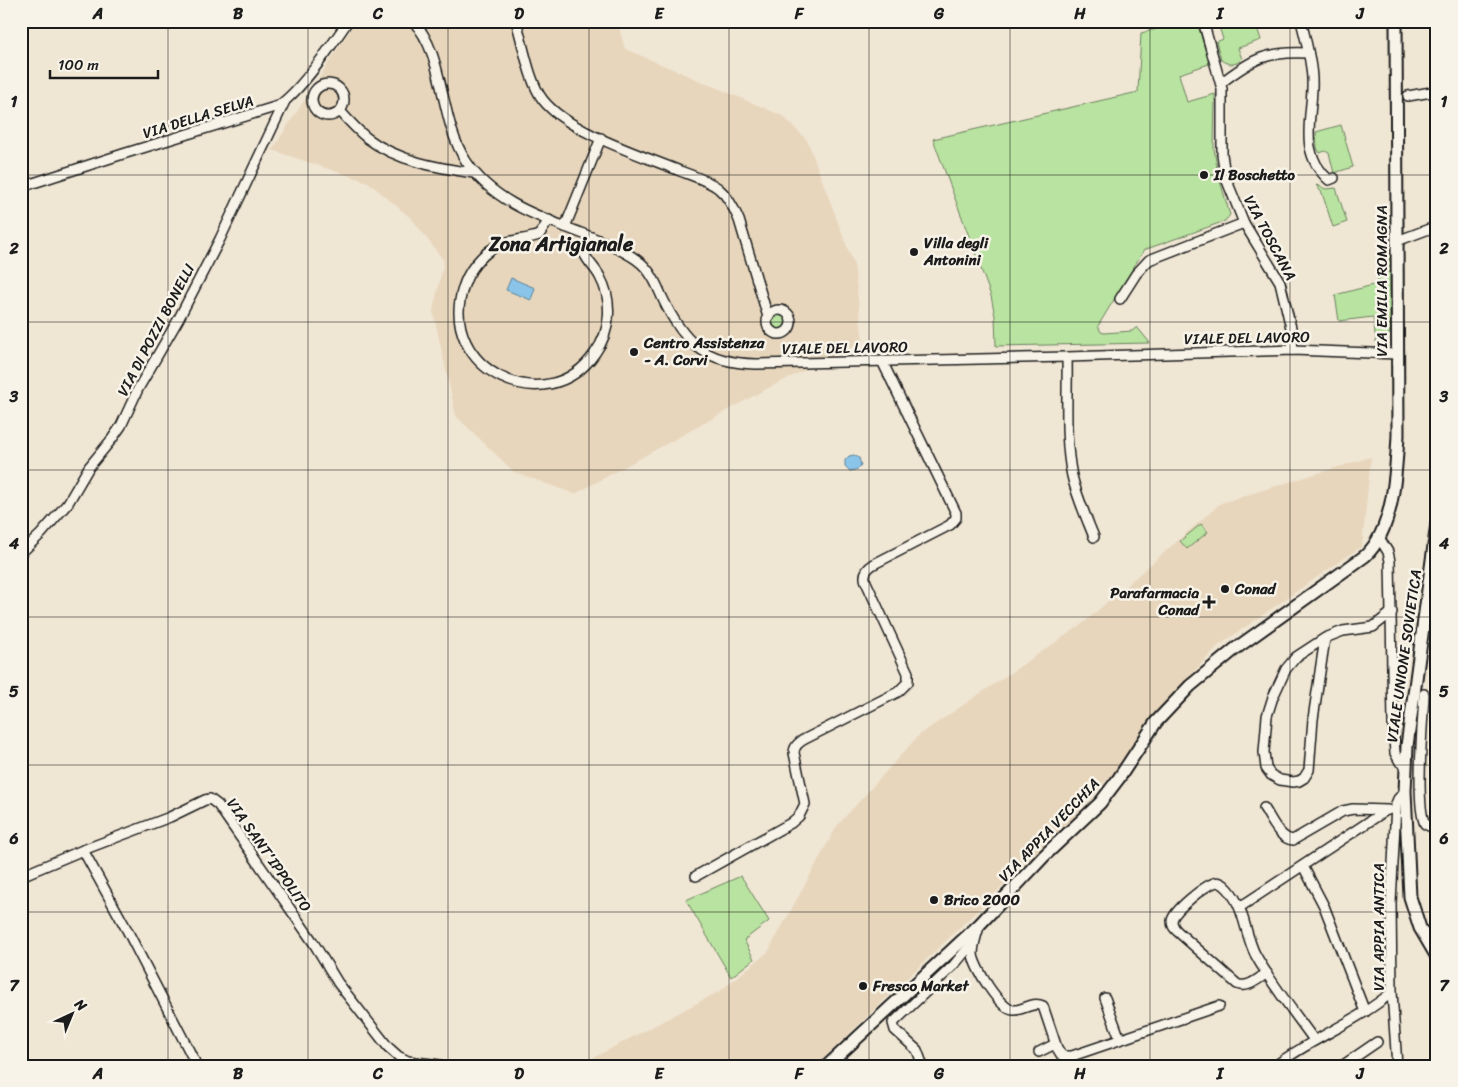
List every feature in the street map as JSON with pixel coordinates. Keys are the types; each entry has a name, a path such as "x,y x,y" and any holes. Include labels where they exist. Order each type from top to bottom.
{"main road":[{"name":"VIA EMILIA ROMAGNA","path":"1380,539 1389,508 1396,465 1398,435 1396,21"},
{"name":"VIALE UNIONE SOVIETICA","path":"1437,523 1421,694 1406,764 1405,791 1410,898 1420,928 1437,958"},
{"name":"VIA APPIA VECCHIA","path":"827,1066 980,924 1044,856 1100,803 1168,707 1202,675 1365,556 1380,539"}],"street":[{"name":"VIA DELLA SELVA","path":"21,187 270,110 285,101 301,85 348,21"},
{"name":"VIALE DEL LAVORO","path":"413,21 423,34 435,64 452,133 474,173 490,189 506,200 632,256 643,264 682,333 696,348 712,356 746,364 1293,350 1397,354"},
{"path":"516,21 535,86 542,98 566,121 601,138 706,181 722,192 732,205 739,220 768,317"},
{"name":"VIA TOSCANA","path":"1203,21 1221,82 1223,96 1223,165 1232,196 1244,223 1280,282 1291,328 1293,350"},
{"path":"1301,21 1312,81 1308,140 1314,160 1321,172 1330,180 1334,178"},
{"path":"1221,82 1248,64 1265,56 1283,52 1308,53"},
{"path":"1408,96 1437,91"},
{"name":"VIA DI POZZI BONELLI","path":"21,553 68,504 91,464 119,430 138,389 178,320 220,239 285,101"},
{"path":"340,111 361,134 384,149 428,166 474,173"},
{"path":"565,227 601,138"},
{"path":"549,220 539,235 507,241 490,250 473,267 462,290 459,316 462,332 468,345 483,365 505,379 528,385 544,385 557,382 589,362 598,348 606,330 608,307 606,292 601,280 585,255 591,237"},
{"path":"1120,299 1136,274 1149,260 1244,223"},
{"path":"1397,241 1437,226"},
{"path":"1067,357 1068,444 1072,474 1077,493 1094,537"},
{"path":"696,876 791,823 800,816 805,802 794,753 797,744 898,692 908,682 906,671 865,580 865,572 874,564 950,525 956,516 954,508 882,361"},
{"path":"1380,539 1387,549 1390,561 1395,753 1400,762 1406,764"},
{"path":"1325,638 1313,719 1309,770 1304,778 1299,781 1280,780 1269,773 1264,761 1266,722 1278,684 1289,664 1300,654 1325,638 1343,631 1373,627 1392,612"},
{"path":"1421,694 1422,812 1425,824 1437,830"},
{"name":"VIA APPIA ANTICA","path":"1397,1066 1392,992 1391,893 1395,810 1397,800 1405,791"},
{"name":"VIA SANT'IPPOLITO","path":"21,876 82,850 170,817 205,800 213,801 218,805 311,939 338,983 394,1054 405,1060 440,1065"},
{"path":"1264,808 1282,834 1291,840 1298,839 1339,812 1346,810 1395,810"},
{"path":"1240,908 1385,811"},
{"path":"82,850 127,930 197,1066"},
{"path":"1303,866 1324,906 1365,1012"},
{"path":"1266,973 1248,985 1240,986 1173,927 1173,919 1189,901 1213,883 1220,882 1226,887 1240,908 1250,943 1266,973 1314,1040"},
{"path":"980,924 973,952 975,964 1006,1008 1011,1010 1019,1009 1036,1004 1042,1006 1060,1054 1067,1057 1219,1006"},
{"path":"923,1066 919,1052 912,1043 895,1030 894,1023 954,964 975,940"},
{"path":"1275,1066 1314,1040 1365,1012 1392,992"},
{"path":"1105,998 1120,1039"},
{"path":"1342,1066 1377,1042"},
{"path":"1039,1052 1056,1044"}],"shaded area":[{"name":"Zona Artigianale","path":"356,21 617,21 625,49 783,116 807,140 854,265 863,342 768,388 575,494 514,472 456,416 433,311 444,261 412,219 368,182 272,150"},
{"path":"1371,457 1362,546 1218,646 1161,707 1134,750 1069,822 816,1066 578,1066 720,991 768,952 837,826 919,735 1081,625 1221,503"}],"green space":[{"path":"1189,21 1197,21 1209,64 1179,74 1187,102 1215,94 1214,149 1218,174 1230,215 1225,221 1144,250 1098,326 1101,332 1104,333 1132,331 1137,327 1150,343 996,346 995,316 991,296 933,139 1138,92 1141,33"},
{"path":"1217,21 1255,21 1261,40 1238,48 1242,59 1234,64 1226,63 1221,60 1216,42 1223,39"},
{"path":"1341,125 1353,167 1334,173 1329,153 1325,151 1320,153 1317,148 1316,132"},
{"path":"1316,185 1326,189 1336,188 1347,222 1333,227 1322,193"},
{"path":"1390,255 1390,332 1386,339 1376,342 1373,317 1339,321 1335,295 1377,284 1381,257"},
{"path":"776,315 782,315 786,322 782,329 776,329 772,325 772,319"},
{"path":"1201,524 1208,532 1187,549 1180,541"},
{"path":"741,876 769,921 744,940 754,959 731,977 686,900"}],"water":[{"path":"511,278 535,288 531,300 506,290"},
{"path":"854,455 859,458 861,465 858,469 850,471 845,466 845,460 849,456"}],"place":[{"name":"Il Boschetto","path":"1204,175"},
{"name":"Villa degli Antonini","path":"914,252"},
{"name":"Centro Assistenza - A. Corvi","path":"634,352"},
{"name":"Conad","path":"1225,589"},
{"name":"Parafarmacia Conad","path":"1209,602"},
{"name":"Brico 2000","path":"934,900"},
{"name":"Fresco Market","path":"863,986"}],"district":[{"name":"Zona Artigianale","path":"561,244"}]}
